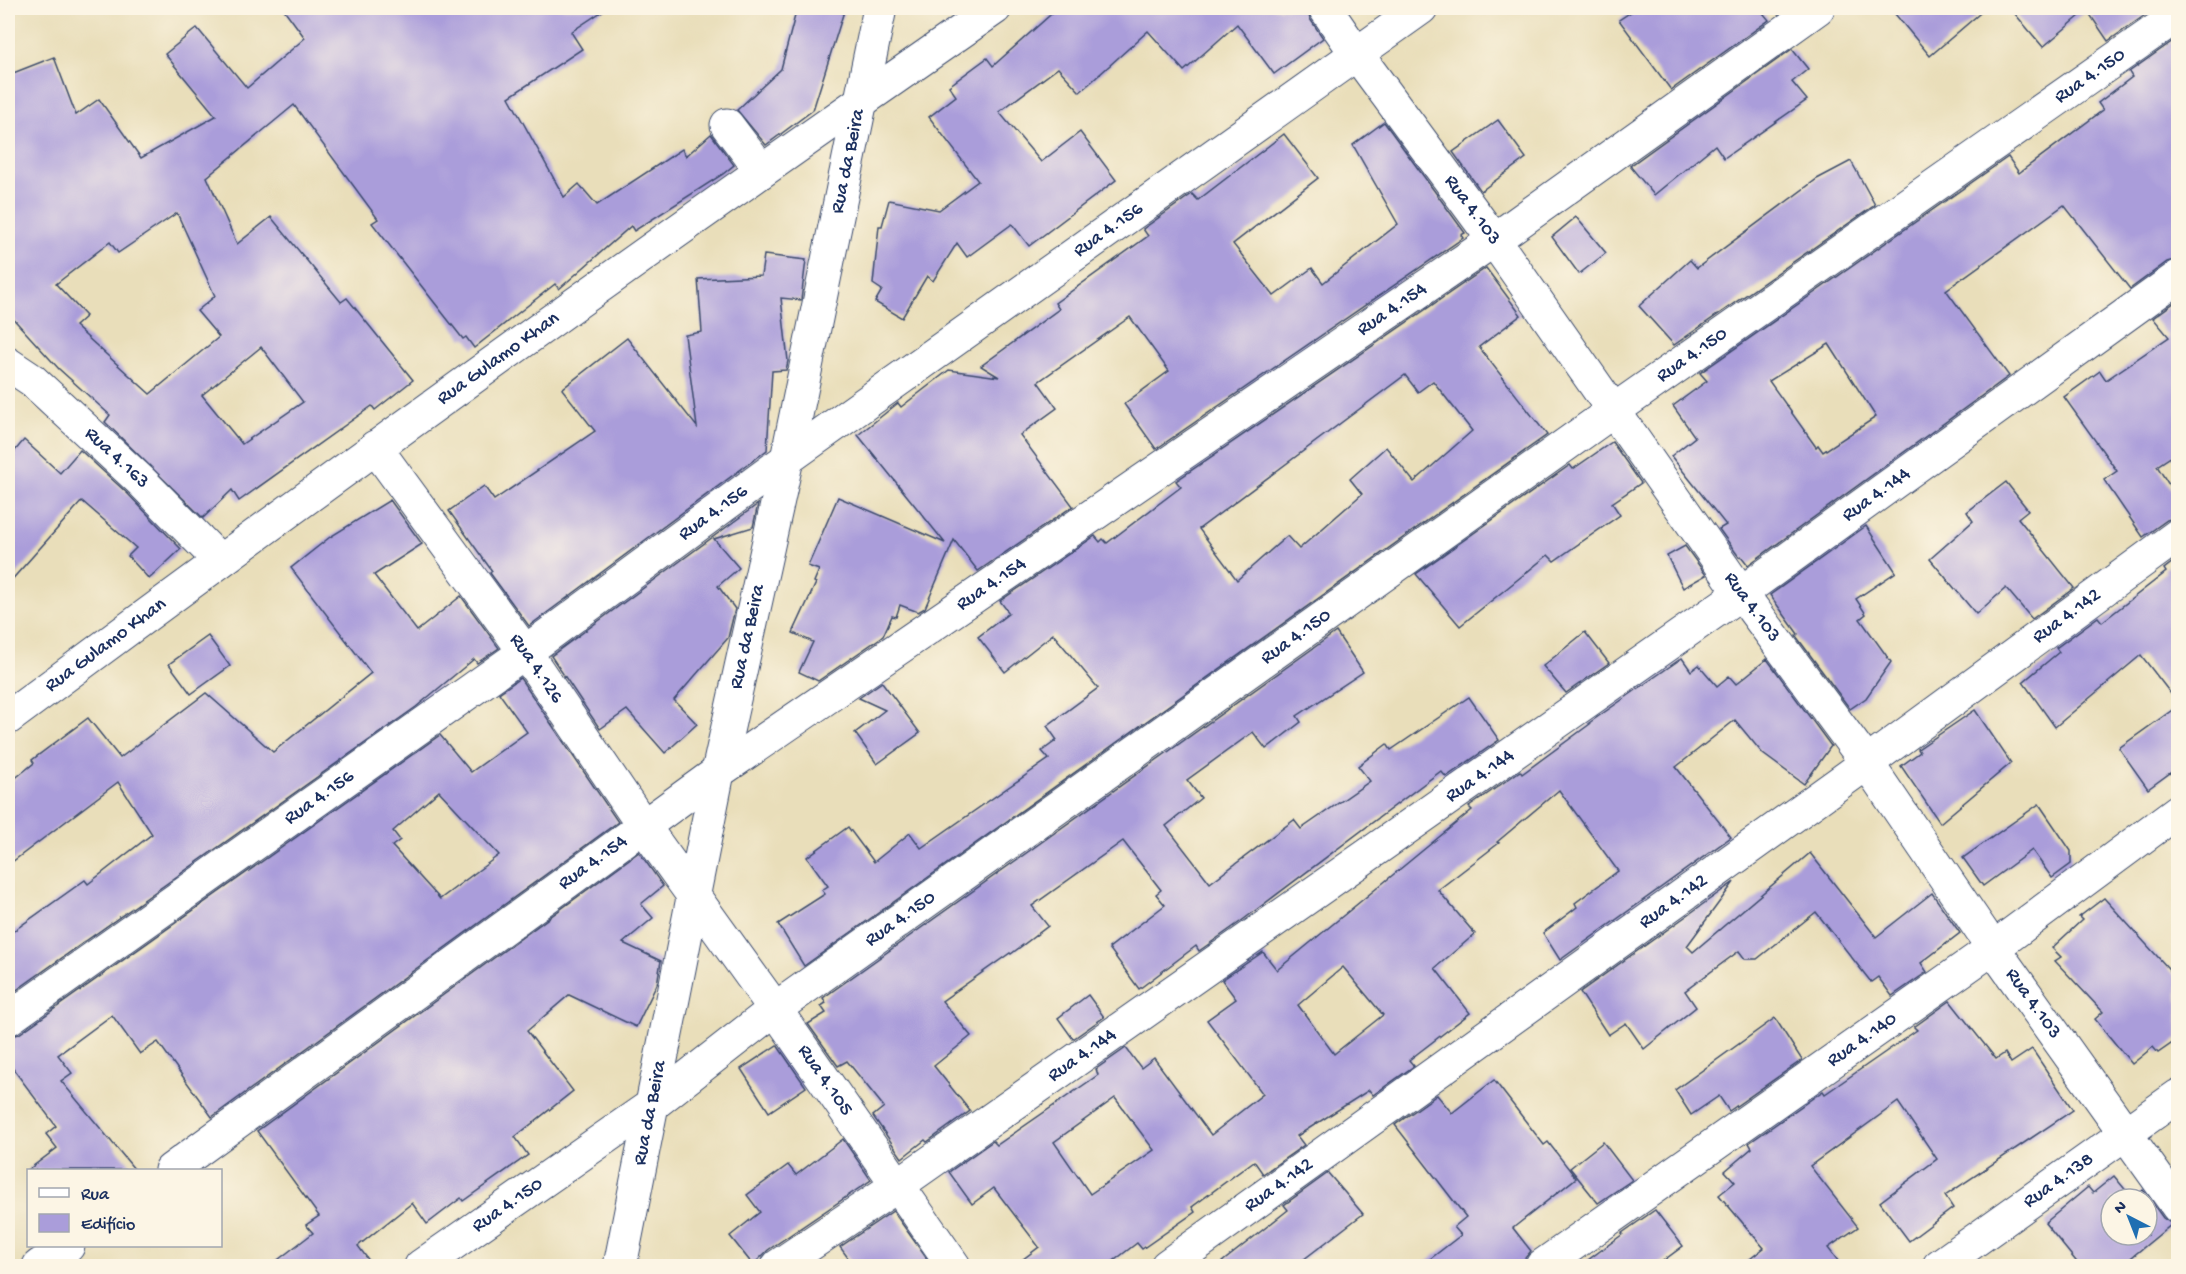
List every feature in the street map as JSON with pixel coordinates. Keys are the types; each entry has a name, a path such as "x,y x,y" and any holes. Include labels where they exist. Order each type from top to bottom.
{"street":[{"name":"Rua da Beira","path":"620,1266 718,772 787,459 880,8"},
{"name":"Rua Gulamo Khan","path":"8,718 375,447 761,170 995,8"},
{"name":"Rua 4.103","path":"1325,8 1494,240 1741,593 1867,763 1993,948 2178,1208"},
{"name":"Rua 4.156","path":"8,1019 525,652 787,459 1421,8"},
{"name":"Rua 4.154","path":"172,1169 718,772 1494,240 1818,8"},
{"name":"Rua 4.150","path":"421,1266 652,1104 775,1009 1613,411 2178,15"},
{"path":"727,125 761,170"},
{"name":"Rua 4.144","path":"778,1266 898,1185 1741,593 2178,276"},
{"name":"Rua 4.163","path":"8,364 32,380 141,481 219,561"},
{"name":"Rua 4.126","path":"375,447 525,652 644,827 694,895"},
{"name":"Rua 4.142","path":"1167,1266 1867,763 2178,536"},
{"name":"Rua 4.140","path":"1542,1266 1993,948 2178,811"},
{"name":"Rua 4.105","path":"694,895 954,1266"},
{"name":"Rua 4.138","path":"1939,1266 2178,1096"},
{"path":"39,1266 65,1247"}],"building":[{"path":"283,8 607,8 571,32 582,49 509,97 564,197 579,184 597,205 682,149 686,156 711,134 734,165 634,231 631,226 559,289 555,284 474,348 466,337 463,339 372,223 378,219 294,105 207,177 237,244 271,217 341,302 347,298 413,380 375,410 372,406 239,501 232,490 203,518 105,422 110,415 59,369 8,313 8,75 54,57 76,115 99,99 141,158 216,116 165,54 197,28 247,88 305,38","holes":["177,213 215,296 197,311 219,337 150,394 75,326 86,316 56,284 110,242 118,253","261,347 303,402 242,444 202,395"]},
{"path":"797,8 845,8 813,110 766,145 737,110 781,69"},
{"path":"1058,8 1307,8 1310,19 1323,38 1274,74 1237,24 1184,71 1148,31 1080,92 1058,68 999,112 1041,162 1080,132 1116,180 1029,246 1012,224 967,257 957,243 933,281 927,276 902,318 875,302 882,290 873,284 879,226 882,226 889,200 939,210 978,181 929,117 956,96 949,86 987,58 993,66"},
{"path":"1637,8 1759,8 1769,20 1671,90 1619,20"},
{"path":"1890,8 1986,8 1930,56"},
{"path":"2010,8 2142,8 2148,13 2108,41 2087,10 2043,47"},
{"path":"2173,41 2178,47 2178,259 2167,262 2130,289 2064,205 1946,290 2009,376 1748,565 1741,556 1739,557 1719,529 1726,525 1671,456 1695,437 1673,406 1707,381 1700,373 2008,157 2019,173 2103,110 2098,103 2132,77 2129,72","holes":["1829,344 1876,417 1823,452 1818,445 1816,447 1769,381"]},
{"path":"1792,49 1808,69 1792,82 1807,100 1724,158 1715,145 1654,195 1630,166"},
{"path":"1498,120 1526,158 1481,191 1453,152"},
{"path":"1384,122 1465,233 1461,235 1463,238 1156,449 1124,404 1169,371 1130,317 1038,382 1057,408 1020,435 1073,506 978,571 954,540 925,608 918,612 900,605 896,617 892,616 883,636 818,681 799,672 813,642 793,633 816,583 814,582 819,570 808,566 838,497 945,543 858,435 898,403 901,407 949,370 999,377 981,366 1059,309 1055,303 1148,236 1143,229 1192,194 1198,200 1284,134 1318,178 1233,244 1274,296 1312,268 1323,283 1398,224 1353,145"},
{"path":"1851,161 1875,205 1674,345 1639,306 1690,260 1697,268 1817,179"},
{"path":"1576,217 1606,253 1579,274 1552,237"},
{"path":"764,255 806,260 801,300 781,298 788,361 786,370 772,371 767,450 529,626 449,511 484,486 494,500 595,431 562,389 627,338 697,427 685,335 702,332 698,279 761,276"},
{"path":"1486,268 1521,315 1479,347 1547,435 804,966 778,924 825,894 822,890 828,886 807,857 848,827 874,862 910,833 921,848 1049,759 1042,751 1057,740 1047,726 1098,688 1053,634 1005,672 978,637 1009,613 1000,601 1095,536 1100,542 1103,539 1107,543 1181,487 1176,481","holes":["1405,375 1418,392 1433,381 1472,431 1414,482 1386,447 1350,479 1362,494 1299,549 1287,536 1237,580 1199,529"]},
{"path":"2178,300 2178,452 2157,466 2178,499 2178,517 2167,520 2143,537 2104,480 2117,471 2064,397 2100,371 2106,380 2169,337 2153,318"},
{"path":"24,440 60,473 80,450 128,494 181,549 149,579 128,556 136,548 82,501 8,584 8,459"},
{"path":"1612,442 1641,483 1612,503 1620,515 1554,561 1548,555 1460,626 1416,574 1570,465 1573,469"},
{"path":"2006,482 2028,510 2018,518 2074,588 2032,619 2006,588 1976,614 1930,559 1973,521 1967,512"},
{"path":"390,500 422,544 374,575 417,631 461,596 499,648 477,663 474,659 416,707 8,996 8,935 85,880 88,884 152,834 118,782 8,865 8,784 34,763 32,760 88,718 120,758 206,693 273,752 371,673 291,568 330,537"},
{"path":"758,504 753,527 714,539 739,568 718,586 735,609 728,638 674,700 697,724 665,753 627,710 600,729 551,656"},
{"path":"1866,526 1896,572 1856,599 1866,614 1860,619 1891,662 1866,698 1850,709 1796,636 1798,634 1770,595"},
{"path":"1685,546 1706,575 1683,588 1667,556"},
{"path":"2178,558 2178,703 2141,655 2055,727 2023,682 2059,652 2056,648 2098,617 2102,622 2166,572 2164,569"},
{"path":"1336,632 1363,672 1297,716 1301,722 1266,749 1253,732 1187,780 1201,798 1166,826 1210,883 1294,820 1301,829 1370,781 1358,766 1387,744 1391,750 1469,697 1499,740 1446,777 1441,771 1240,922 1199,951 1196,946 1139,989 1109,948 1165,905 1156,894 1161,890 1123,841 1032,906 1048,926 942,1001 971,1036 934,1066 970,1111 902,1158 873,1116 884,1107 847,1061 838,1066 808,1024 826,1013 821,1006 826,1003 823,998"},
{"path":"1585,632 1609,663 1566,693 1543,666"},
{"path":"208,636 230,666 191,694 169,664"},
{"path":"1682,658 1691,671 1699,665 1717,686 1729,676 1736,684 1767,659 1831,746 1804,784 1763,754 1735,720 1676,767 1731,837 1560,960 1543,933 1577,907 1575,903 1618,871 1559,790 1497,842 1499,843 1438,890 1475,934 1435,968 1470,1013 1409,1060 1414,1066 1373,1095 1369,1090 1297,1136 1304,1145 1263,1174 1254,1161 1192,1207 1195,1212 1142,1249 1137,1243 1107,1266 1014,1266 1039,1247 994,1188 972,1204 949,1172 993,1141 997,1145 1098,1075 1096,1069 1126,1048 1141,1068 1154,1058 1211,1135 1263,1094 1207,1020 1236,999 1222,980 1263,952 1277,970 1472,810 1469,807 1520,771 1522,774 1589,723","holes":["1343,967 1383,1015 1334,1054 1298,1005","1115,1098 1154,1150 1090,1194 1054,1142"]},
{"path":"520,678 618,822 212,1117 158,1042 140,1054 112,1015 58,1055 72,1073 61,1081 134,1169 29,1169 57,1148 46,1134 56,1126 8,1062 8,1037 19,1034 440,735 471,772 527,732 499,693","holes":["439,791 499,855 440,899 392,846 400,840 393,831"]},
{"path":"882,682 920,733 877,764 855,733 885,710 859,698"},
{"path":"2178,706 2178,767 2148,789 2119,748"},
{"path":"1975,710 2011,763 1940,823 1901,766 1920,752 1918,749"},
{"path":"2039,804 2071,851 2071,864 2052,878 2032,850 1983,886 1963,858"},
{"path":"639,852 663,886 641,904 653,918 623,943 661,961 657,984 636,1027 569,995 527,1031 573,1091 515,1137 528,1155 463,1201 461,1198 427,1224 412,1203 358,1246 373,1266 270,1266 313,1233 306,1225 319,1216 257,1131"},
{"path":"1810,853 1876,937 1932,893 1960,933 1921,963 1927,972 1892,996 1878,977 1871,982 1816,912 1757,959 1745,959 1739,951 1685,991 1696,1007 1644,1049 1626,1023 1608,1035 1580,992 1734,882 1687,946 1693,952"},
{"path":"2104,898 2178,979 2178,1039 2158,1053 2153,1047 2132,1064 2095,1019 2103,1012 2055,961 2061,957 2052,948 2082,920 2079,917"},
{"path":"1088,995 1104,1017 1073,1039 1058,1018"},
{"path":"1950,1001 1996,1059 2005,1053 2011,1063 2032,1049 2073,1110 1945,1196 1953,1208 1909,1241 1880,1202 1937,1159 1898,1102 1810,1166 1858,1227 1828,1248 1842,1266 1741,1266 1764,1248 1719,1195 1735,1182 1725,1171 1752,1148 1749,1143 1823,1091 1825,1094 1917,1030 1914,1027"},
{"path":"1775,1018 1802,1060 1729,1111 1719,1096 1691,1115 1675,1090"},
{"path":"777,1045 806,1087 769,1112 741,1069"},
{"path":"1494,1080 1544,1145 1548,1142 1576,1178 1513,1228 1531,1251 1525,1258 1523,1266 1421,1266 1461,1235 1454,1227 1466,1217 1395,1125 1437,1095 1452,1113"},
{"path":"843,1139 871,1180 768,1250 753,1265 730,1236 760,1212 747,1195 788,1165 796,1175"},
{"path":"1603,1142 1632,1180 1598,1203 1570,1168"},
{"path":"1328,1173 1363,1214 1295,1266 1217,1266 1288,1210 1284,1205"},
{"path":"2114,1176 2123,1187 2100,1187"},
{"path":"2088,1187 2093,1193 2099,1188 2099,1247 2144,1247 2121,1266 2080,1266 2045,1223"},
{"path":"1655,1210 1683,1246 1656,1266 1580,1266 1622,1233"},
{"path":"893,1211 932,1266 854,1266 840,1247"},
{"path":"2159,1212 2163,1218 2172,1224 2159,1235"}]}
